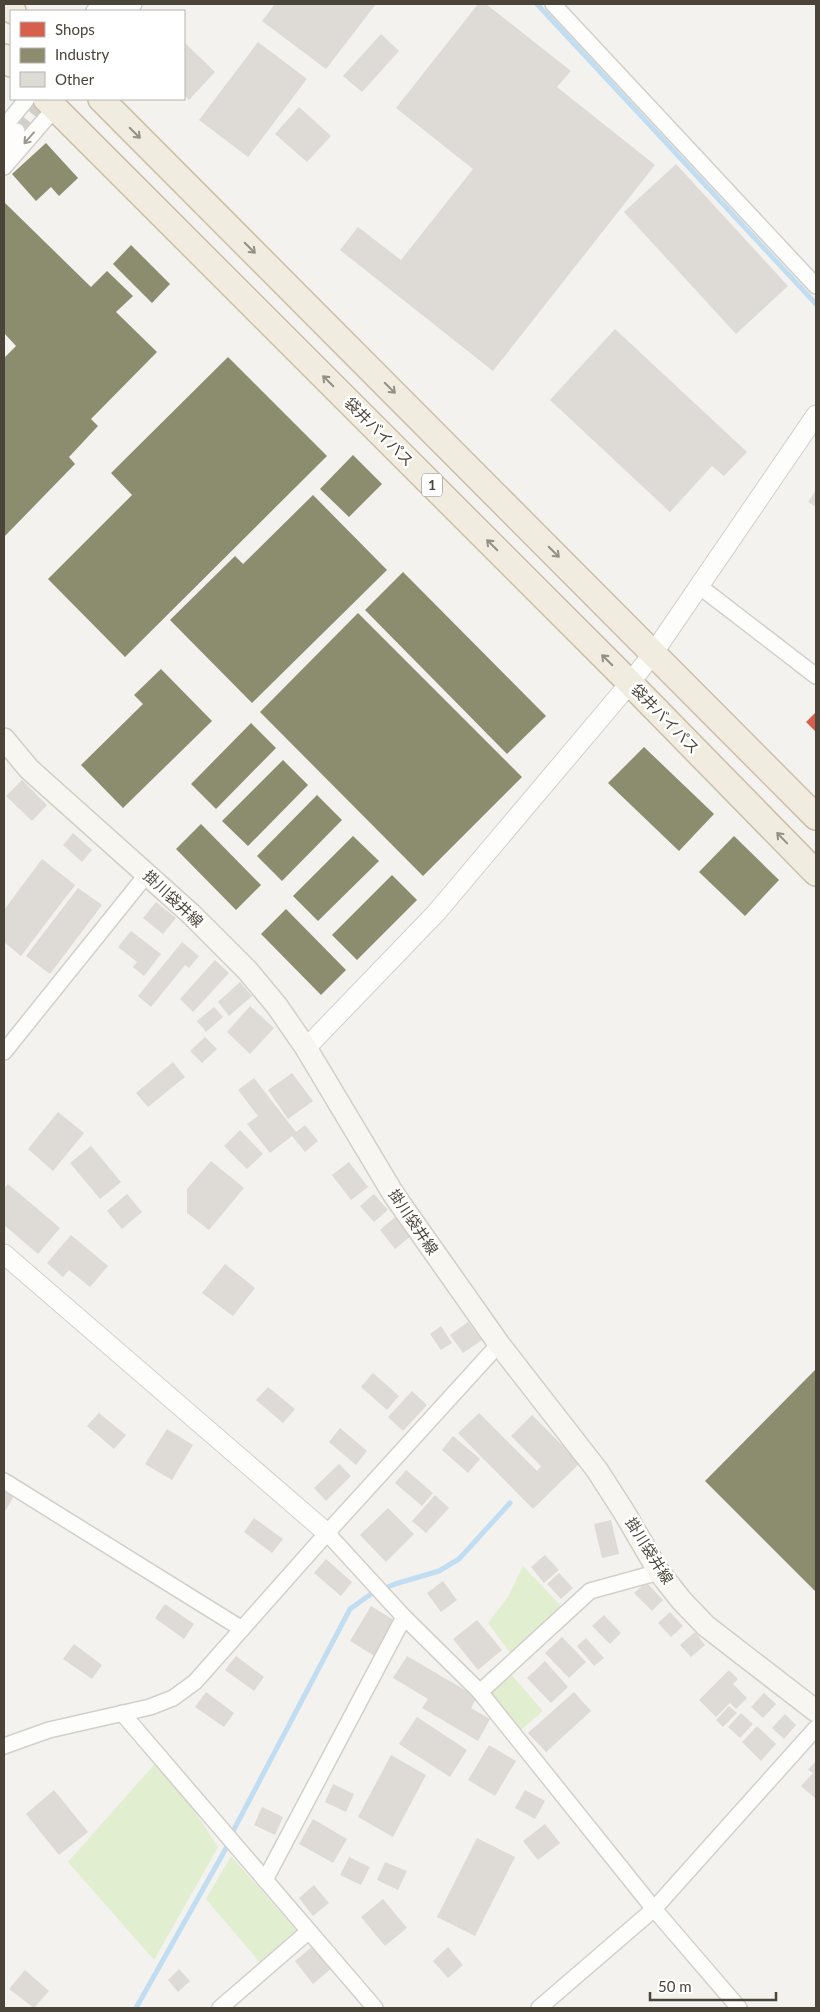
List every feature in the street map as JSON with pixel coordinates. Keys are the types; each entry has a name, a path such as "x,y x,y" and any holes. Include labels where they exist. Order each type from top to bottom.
{"highway":[{"path":"102,100 654,652 816,817"},
{"name":"袋井バイパス","path":"50,103 630,683 816,873"}],"main road":[{"name":"掛川袋井線","path":"4,739 29,769 147,874 247,970 277,1006 306,1048 394,1195 499,1344 596,1470 624,1512 659,1572 682,1601 706,1626 816,1711"}],"street":[{"path":"553,4 816,286"},
{"path":"4,147 10,129 26,100"},
{"path":"4,167 50,103"},
{"path":"306,1048 436,913 630,683 654,652 816,415"},
{"path":"699,586 816,676"},
{"path":"4,1052 147,874"},
{"path":"4,1254 326,1533 404,1617 480,1692 654,1909 739,2008"},
{"path":"4,1746 49,1730 150,1707 173,1698 195,1682 326,1533 499,1344"},
{"path":"4,1481 242,1629"},
{"path":"480,1692 590,1591 659,1572"},
{"path":"265,1880 404,1617"},
{"path":"122,1714 375,2008"},
{"path":"539,2008 654,1909 816,1728"},
{"path":"220,2008 309,1931"}],"green space":[{"path":"523,1566 562,1607 510,1653 488,1623 508,1597"},
{"path":"510,1673 543,1711 521,1730 488,1693"},
{"path":"160,1758 218,1847 154,1960 68,1862"},
{"path":"231,1856 297,1931 262,1965 206,1899"}],"building: Shops":[{"path":"816,712 816,732 806,722"}],"building: Industry":[{"path":"46,143 78,178 59,196 51,187 36,201 12,174"},
{"path":"4,202 91,287 107,271 133,296 116,312 157,352 91,419 98,426 69,457 75,464 4,537 4,358 16,346 4,333"},
{"path":"131,245 170,284 152,303 113,264"},
{"path":"228,357 327,456 125,657 48,579 132,495 111,473"},
{"path":"353,455 382,484 349,517 320,489"},
{"path":"313,495 387,570 252,703 170,620 235,556 243,564"},
{"path":"403,572 546,716 507,754 365,610"},
{"path":"358,613 522,777 423,876 260,712"},
{"path":"161,669 212,721 123,808 81,765 143,704 134,695"},
{"path":"251,723 276,748 216,809 191,784"},
{"path":"644,747 714,814 679,851 608,783"},
{"path":"283,760 308,785 248,846 222,821"},
{"path":"317,795 342,820 282,881 257,856"},
{"path":"201,824 261,885 236,910 176,849"},
{"path":"353,836 379,861 318,921 293,896"},
{"path":"734,836 779,880 745,916 699,872"},
{"path":"392,875 417,900 357,960 332,935"},
{"path":"286,909 346,970 321,995 261,934"},
{"path":"816,1369 816,1592 705,1481"}],"building: Other":[{"path":"275,4 376,4 326,69 262,21"},
{"path":"478,4 486,4 571,71 557,87 655,165 493,371 340,250 358,227 401,260 473,169 396,108"},
{"path":"381,34 399,51 362,92 343,76"},
{"path":"258,42 307,79 248,157 199,120"},
{"path":"185,43 215,72 189,100 185,96"},
{"path":"299,107 331,136 307,162 275,134"},
{"path":"676,164 788,286 736,334 624,212"},
{"path":"615,329 747,452 724,476 712,466 670,512 550,400"},
{"path":"816,490 816,507 808,502"},
{"path":"22,780 47,805 32,821 6,796"},
{"path":"73,833 92,850 82,862 63,845"},
{"path":"42,859 75,885 21,956 4,942 4,910"},
{"path":"78,888 102,905 50,974 26,956"},
{"path":"156,902 176,918 163,934 143,918"},
{"path":"131,931 161,954 144,976 133,967 137,962 118,947"},
{"path":"182,942 199,956 189,968 185,965 151,1007 138,996"},
{"path":"215,960 229,973 193,1012 180,999"},
{"path":"240,982 252,996 229,1016 218,1002"},
{"path":"250,1006 274,1028 250,1054 227,1032"},
{"path":"214,1007 223,1017 206,1032 197,1021"},
{"path":"205,1037 217,1049 202,1063 190,1051"},
{"path":"173,1062 185,1077 148,1107 136,1093"},
{"path":"292,1073 313,1101 288,1119 268,1090"},
{"path":"254,1078 296,1132 305,1125 318,1141 305,1152 292,1136 270,1153 247,1124 258,1116 238,1090"},
{"path":"58,1112 84,1133 53,1171 28,1149"},
{"path":"240,1130 263,1154 247,1169 224,1146"},
{"path":"91,1146 121,1182 100,1199 70,1163"},
{"path":"211,1161 244,1188 209,1230 187,1213 187,1189"},
{"path":"349,1162 368,1187 351,1200 332,1175"},
{"path":"8,1184 60,1228 38,1254 4,1225 4,1188"},
{"path":"127,1194 142,1212 122,1229 107,1211"},
{"path":"374,1194 388,1210 374,1222 360,1206"},
{"path":"395,1217 411,1236 395,1249 380,1230"},
{"path":"71,1235 108,1266 90,1287 69,1270 63,1277 47,1263"},
{"path":"225,1264 255,1288 233,1316 202,1293"},
{"path":"468,1322 482,1340 463,1353 450,1335"},
{"path":"441,1326 452,1343 441,1350 430,1334"},
{"path":"373,1373 399,1396 387,1410 361,1387"},
{"path":"268,1387 295,1409 283,1423 256,1400"},
{"path":"412,1391 427,1405 403,1431 388,1417"},
{"path":"99,1413 126,1435 114,1449 87,1426"},
{"path":"479,1413 537,1471 541,1466 511,1436 532,1415 580,1463 533,1509 458,1433"},
{"path":"340,1428 367,1451 356,1465 329,1442"},
{"path":"167,1429 193,1445 172,1480 145,1464"},
{"path":"453,1436 480,1459 468,1473 442,1450"},
{"path":"339,1464 351,1476 326,1501 314,1488"},
{"path":"406,1470 433,1493 422,1506 395,1483"},
{"path":"4,1490 14,1496 4,1513"},
{"path":"435,1495 449,1508 426,1533 412,1521"},
{"path":"388,1508 414,1534 386,1562 360,1535"},
{"path":"254,1518 283,1539 272,1553 244,1532"},
{"path":"611,1520 619,1554 602,1558 594,1524"},
{"path":"545,1555 559,1570 544,1583 531,1567"},
{"path":"326,1559 352,1582 341,1596 314,1573"},
{"path":"559,1573 573,1588 561,1599 547,1584"},
{"path":"443,1581 457,1600 441,1612 427,1593"},
{"path":"646,1582 663,1600 652,1611 634,1593"},
{"path":"165,1604 194,1624 184,1639 155,1618"},
{"path":"371,1606 397,1622 376,1657 350,1641"},
{"path":"670,1612 683,1626 671,1637 658,1623"},
{"path":"604,1615 621,1633 610,1644 592,1626"},
{"path":"477,1620 502,1650 478,1670 453,1639"},
{"path":"695,1632 705,1645 691,1657 680,1645"},
{"path":"562,1637 586,1662 569,1678 545,1653"},
{"path":"586,1638 604,1658 594,1666 577,1646"},
{"path":"74,1644 102,1665 92,1679 63,1659"},
{"path":"236,1656 264,1677 254,1691 225,1670"},
{"path":"407,1656 477,1697 471,1708 490,1719 478,1741 422,1708 428,1699 393,1678"},
{"path":"545,1661 568,1687 551,1703 527,1678"},
{"path":"729,1670 738,1679 733,1684 747,1698 736,1709 730,1703 716,1717 699,1700"},
{"path":"206,1692 234,1713 224,1727 195,1707"},
{"path":"574,1692 591,1711 546,1752 528,1733"},
{"path":"764,1693 776,1704 763,1718 751,1707"},
{"path":"729,1706 737,1713 723,1727 716,1720"},
{"path":"741,1713 753,1724 740,1738 728,1727"},
{"path":"785,1714 796,1725 784,1739 772,1728"},
{"path":"417,1717 467,1750 450,1777 399,1744"},
{"path":"757,1726 776,1744 761,1761 742,1742"},
{"path":"489,1745 516,1761 495,1796 468,1780"},
{"path":"391,1755 426,1775 393,1837 358,1817"},
{"path":"816,1761 816,1799 801,1786 813,1773 808,1770"},
{"path":"333,1784 354,1794 346,1812 325,1802"},
{"path":"54,1790 88,1832 59,1855 26,1814"},
{"path":"525,1790 545,1801 535,1819 515,1808"},
{"path":"262,1807 283,1817 275,1835 254,1825"},
{"path":"313,1819 347,1839 333,1863 299,1844"},
{"path":"545,1824 560,1843 538,1860 523,1841"},
{"path":"477,1838 515,1857 475,1936 437,1917"},
{"path":"349,1857 370,1867 361,1885 340,1875"},
{"path":"385,1862 407,1871 398,1890 377,1880"},
{"path":"314,1885 329,1903 313,1916 299,1898"},
{"path":"383,1899 407,1928 385,1946 361,1917"},
{"path":"313,1946 332,1968 313,1984 295,1961"},
{"path":"448,1947 463,1965 448,1978 433,1961"},
{"path":"179,1969 190,1981 178,1992 168,1980"},
{"path":"25,1970 49,1991 34,2008 9,1989"}],"waterway":[{"path":"537,4 816,304"},
{"path":"231,1835 350,1609 371,1594 395,1584 439,1571 459,1559 510,1503"},
{"path":"136,2008 229,1843"}],"tunnel":[{"path":"17,131 42,100"}]}
